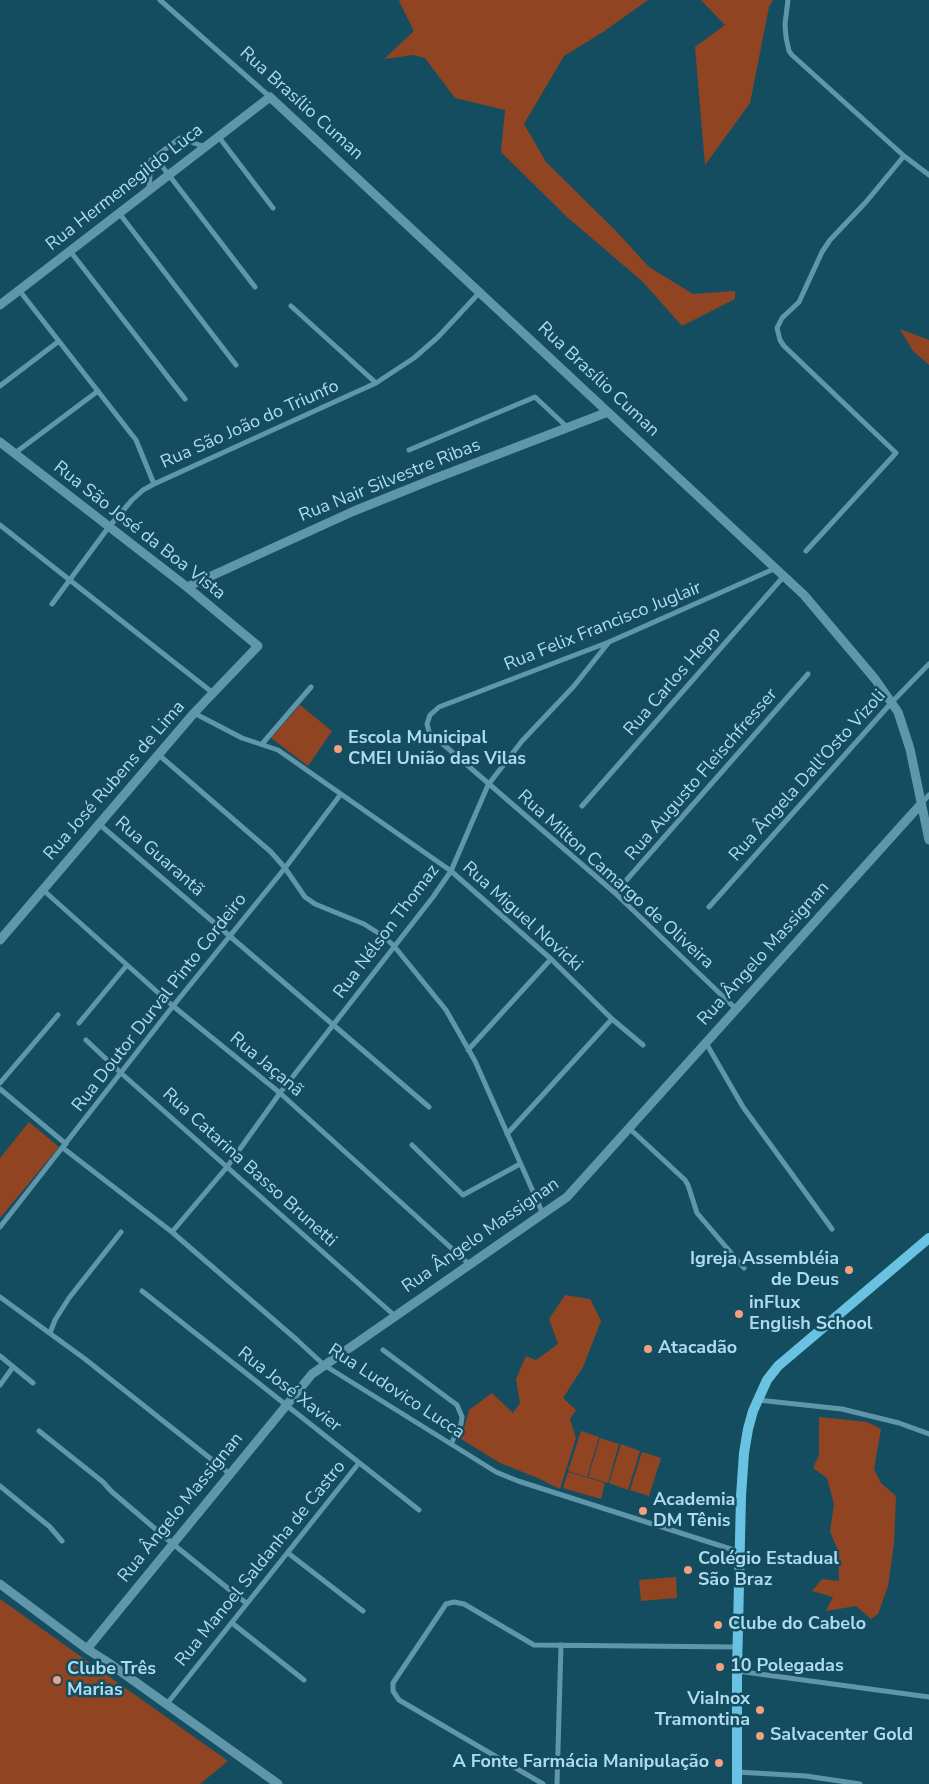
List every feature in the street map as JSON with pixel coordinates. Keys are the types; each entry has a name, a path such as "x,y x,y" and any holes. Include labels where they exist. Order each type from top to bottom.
{"main road":[{"path":"737,1784 737,1647 744,1454 748,1429 758,1400 767,1380 778,1366 929,1239"}],"street":[{"name":"Rua Brasílio Cuman","path":"160,0 270,97 784,575 814,606 892,702 907,736 929,840"},
{"path":"788,0 785,24 789,51 904,156 929,175"},
{"name":"Rua Hermenegildo Luca","path":"0,304 270,97"},
{"path":"218,136 273,208"},
{"path":"149,189 151,160 180,138 205,147"},
{"path":"806,551 896,453 784,346 780,340 777,328 782,318 799,302 822,252 830,240 866,202 904,156"},
{"path":"155,157 254,287"},
{"path":"119,213 236,365"},
{"path":"70,250 185,399"},
{"path":"19,290 136,440 154,484"},
{"name":"Rua São João do Triunfo","path":"52,604 108,528 132,500 154,484 376,383 420,353 438,337 480,292"},
{"path":"291,306 376,383"},
{"path":"0,386 59,341"},
{"path":"14,454 98,391"},
{"path":"409,450 536,396 567,427"},
{"name":"Rua Nair Silvestre Ribas","path":"187,587 354,511 608,412"},
{"name":"Rua São José da Boa Vista","path":"0,442 108,528 187,587 258,646"},
{"path":"0,525 214,693"},
{"name":"Rua Felix Francisco Juglair","path":"438,707 609,642 776,568"},
{"name":"Rua Carlos Hepp","path":"582,806 784,575"},
{"name":"Rua Nélson Thomaz","path":"172,1232 227,1167 280,1093 451,872 488,785 522,741 574,686 609,642"},
{"name":"Rua José Rubens de Lima","path":"0,940 194,713 258,646"},
{"name":"Rua Ângela Dall'Osto Vizoli","path":"709,907 892,702 929,664"},
{"name":"Rua Augusto Fleischfresser","path":"615,893 808,674"},
{"path":"262,744 311,688"},
{"name":"Rua Milton Camargo de Oliveira","path":"438,707 430,715 427,724 429,732 615,893 736,1009"},
{"name":"Rua Miguel Novicki","path":"194,713 242,738 278,750 451,872 552,959 612,1019 643,1044"},
{"path":"158,755 271,852 306,897 315,904 364,924 383,936 394,946 446,1010 468,1050 543,1215"},
{"name":"Rua Doutor Durval Pinto Cordeiro","path":"0,1227 173,1006 285,868 341,794"},
{"name":"Rua Ângelo Massignan","path":"87,1649 308,1378 324,1365 543,1215 574,1190 929,795"},
{"name":"Rua Guarantã","path":"99,824 429,1107"},
{"name":"Rua Jaçanã","path":"42,889 173,1006 280,1093 470,1264"},
{"path":"468,1050 552,959"},
{"path":"79,1023 127,964"},
{"path":"0,1083 58,1015"},
{"path":"507,1134 612,1019"},
{"name":"Rua Catarina Basso Brunetti","path":"86,1040 121,1074 395,1316"},
{"path":"706,1043 743,1107 832,1229"},
{"name":"Rua Ludovico Lucca","path":"0,1089 65,1146 172,1232 324,1365 496,1472 518,1481 740,1552"},
{"path":"629,1128 685,1180 697,1213 744,1268"},
{"path":"412,1146 464,1195 520,1164"},
{"path":"50,1333 55,1320 69,1298 121,1232"},
{"name":"Rua José Xavier","path":"142,1291 419,1510"},
{"path":"0,1297 50,1333 230,1474"},
{"path":"383,1350 457,1405 462,1416 461,1424 451,1444"},
{"path":"0,1356 33,1383"},
{"path":"0,1385 13,1367"},
{"path":"758,1400 842,1409 929,1434"},
{"path":"39,1431 103,1482 173,1544 246,1604"},
{"name":"Rua Manoel Saldanha de Castro","path":"166,1705 359,1463"},
{"path":"0,1486 50,1527 62,1542"},
{"path":"288,1553 363,1612"},
{"path":"0,1584 87,1649 278,1784"},
{"path":"542,1784 399,1700 393,1691 393,1683 446,1604 454,1602 464,1604 534,1645 737,1647"},
{"path":"232,1623 304,1680"},
{"path":"557,1784 561,1645"},
{"path":"737,1671 929,1696"},
{"path":"737,1772 806,1776 860,1784"}],"shaded area":[{"path":"400,0 648,0 603,32 564,56 524,124 546,162 616,231 649,267 693,294 735,291 735,299 682,326 642,281 567,217 501,152 505,110 455,98 425,58 413,55 384,59 414,31"},
{"path":"701,0 773,0 769,7 750,103 705,165 695,47 725,25"},
{"path":"900,329 929,340 929,365 913,351"},
{"path":"300,705 332,731 308,766 271,738"},
{"path":"29,1122 59,1147 0,1218 0,1158"},
{"path":"565,1295 590,1299 601,1321 583,1367 563,1398 576,1410 570,1419 576,1438 560,1489 500,1463 461,1439 469,1410 492,1393 513,1413 520,1403 516,1379 526,1356 536,1360 558,1344 549,1319"},
{"path":"819,1417 867,1422 881,1429 874,1469 881,1483 896,1496 894,1544 888,1586 878,1614 871,1619 856,1606 826,1611 833,1597 812,1591 822,1579 839,1581 838,1551 830,1531 834,1504 827,1478 813,1468 819,1455"},
{"path":"581,1431 599,1437 587,1477 568,1471"},
{"path":"600,1438 619,1444 608,1483 588,1477"},
{"path":"621,1444 640,1451 628,1490 609,1483"},
{"path":"642,1452 661,1458 649,1496 630,1490"},
{"path":"568,1472 605,1483 601,1499 563,1488"},
{"path":"676,1577 677,1598 641,1601 639,1580"},
{"name":"Clube Três Marias","path":"0,1599 228,1761 200,1784 0,1784"}],"place":[{"name":"Escola Municipal CMEI União das Vilas","path":"338,749"},
{"name":"Igreja Assembléia de Deus","path":"849,1270"},
{"name":"inFlux English School","path":"739,1314"},
{"name":"Atacadão","path":"648,1349"},
{"name":"Academia DM Tênis","path":"643,1511"},
{"name":"Colégio Estadual São Braz","path":"688,1570"},
{"name":"Clube do Cabelo","path":"718,1625"},
{"name":"10 Polegadas","path":"720,1667"},
{"name":"Clube Três Marias","path":"57,1680"},
{"name":"ViaInox Tramontina","path":"760,1710"},
{"name":"Salvacenter Gold","path":"760,1736"},
{"name":"A Fonte Farmácia Manipulação","path":"719,1763"}]}
